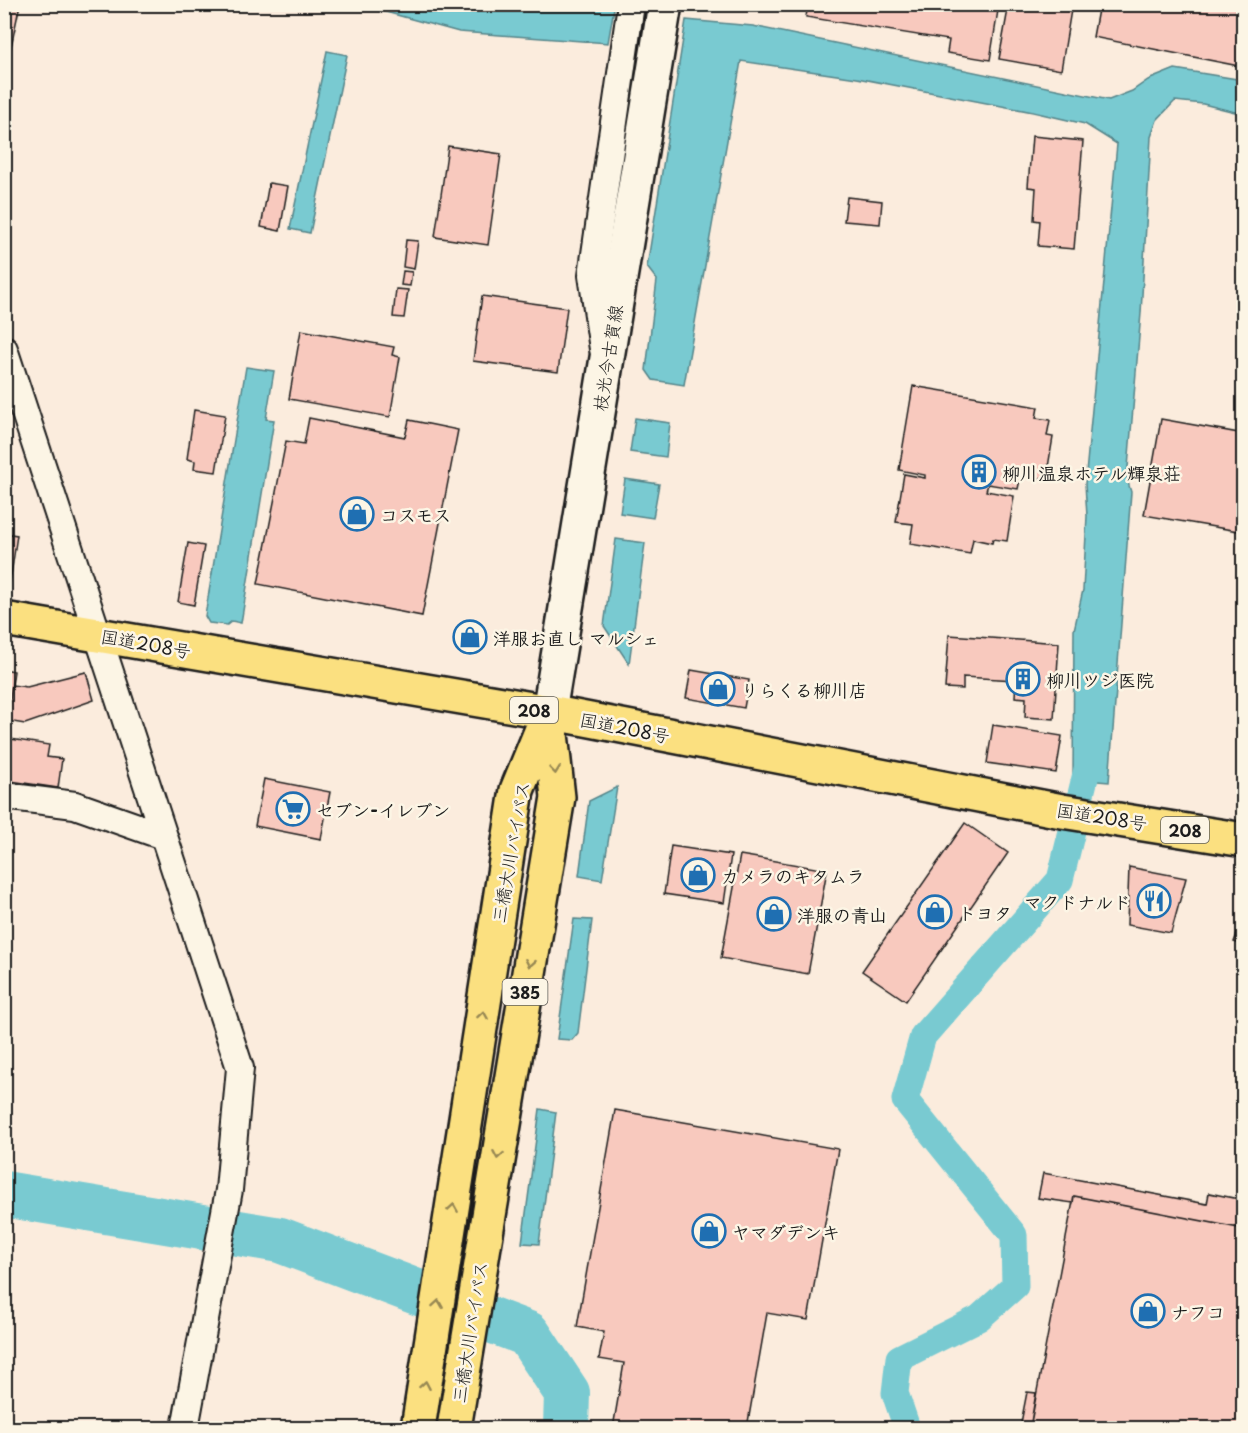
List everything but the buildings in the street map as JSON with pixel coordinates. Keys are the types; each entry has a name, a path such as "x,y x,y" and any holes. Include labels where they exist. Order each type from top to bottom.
{"highway":[{"name":"国道208号","path":"4,619 549,712 1062,811 1244,840"},
{"name":"三橋大川バイパス","path":"418,1428 517,790 549,712"},
{"name":"三橋大川バイパス","path":"454,1428 558,797 549,712"}],"main road":[{"name":"枝光今古賀線","path":"549,712 666,4"}],"street":[{"path":"605,366 592,275 631,4"},
{"path":"4,349 240,1068 229,1190 185,1428"},
{"path":"4,796 75,805 164,836"}],"water":[{"path":"603,4 614,8 608,43 459,32 360,5"},
{"path":"686,20 753,26 1109,100 1175,69 1243,80 1243,114 1203,104 1175,101 1157,120 1151,137 1141,313 1127,479 1131,492 1109,782 1073,779 1074,630 1083,590 1087,516 1085,484 1117,144 1085,124 1033,112 857,78 741,61 684,385 653,380 646,370 657,280 647,267"},
{"path":"327,51 347,55 310,233 290,229"},
{"path":"246,367 274,371 266,419 274,420 241,623 232,621 227,625 209,623 205,616"},
{"path":"635,418 670,423 666,457 630,452"},
{"path":"625,479 659,484 653,518 620,513"},
{"path":"616,539 645,543 629,664 604,626"},
{"path":"617,787 602,880 579,876 589,801"},
{"path":"574,919 592,920 578,1033 572,1040 557,1039"},
{"path":"540,1109 556,1112 539,1244 522,1243"}],"waterway":[{"path":"907,1428 895,1393 899,1358 979,1318 1015,1286 1014,1235 905,1100 923,1036 1060,880 1093,745"},
{"path":"4,1194 280,1240 528,1334 567,1393 566,1428"}],"place":[{"name":"柳川温泉ホテル輝泉荘","path":"979,472"},
{"name":"コスモス","path":"357,514"},
{"name":"洋服お直し マルシェ","path":"470,637"},
{"name":"柳川ツジ医院","path":"1023,679"},
{"name":"りらくる柳川店","path":"718,689"},
{"name":"セブン-イレブン","path":"293,809"},
{"name":"カメラのキタムラ","path":"698,875"},
{"name":"マクドナルド","path":"1154,901"},
{"name":"トヨタ","path":"935,912"},
{"name":"洋服の青山","path":"774,914"},
{"name":"ヤマダデンキ","path":"709,1231"},
{"name":"ナフコ","path":"1148,1311"}]}
